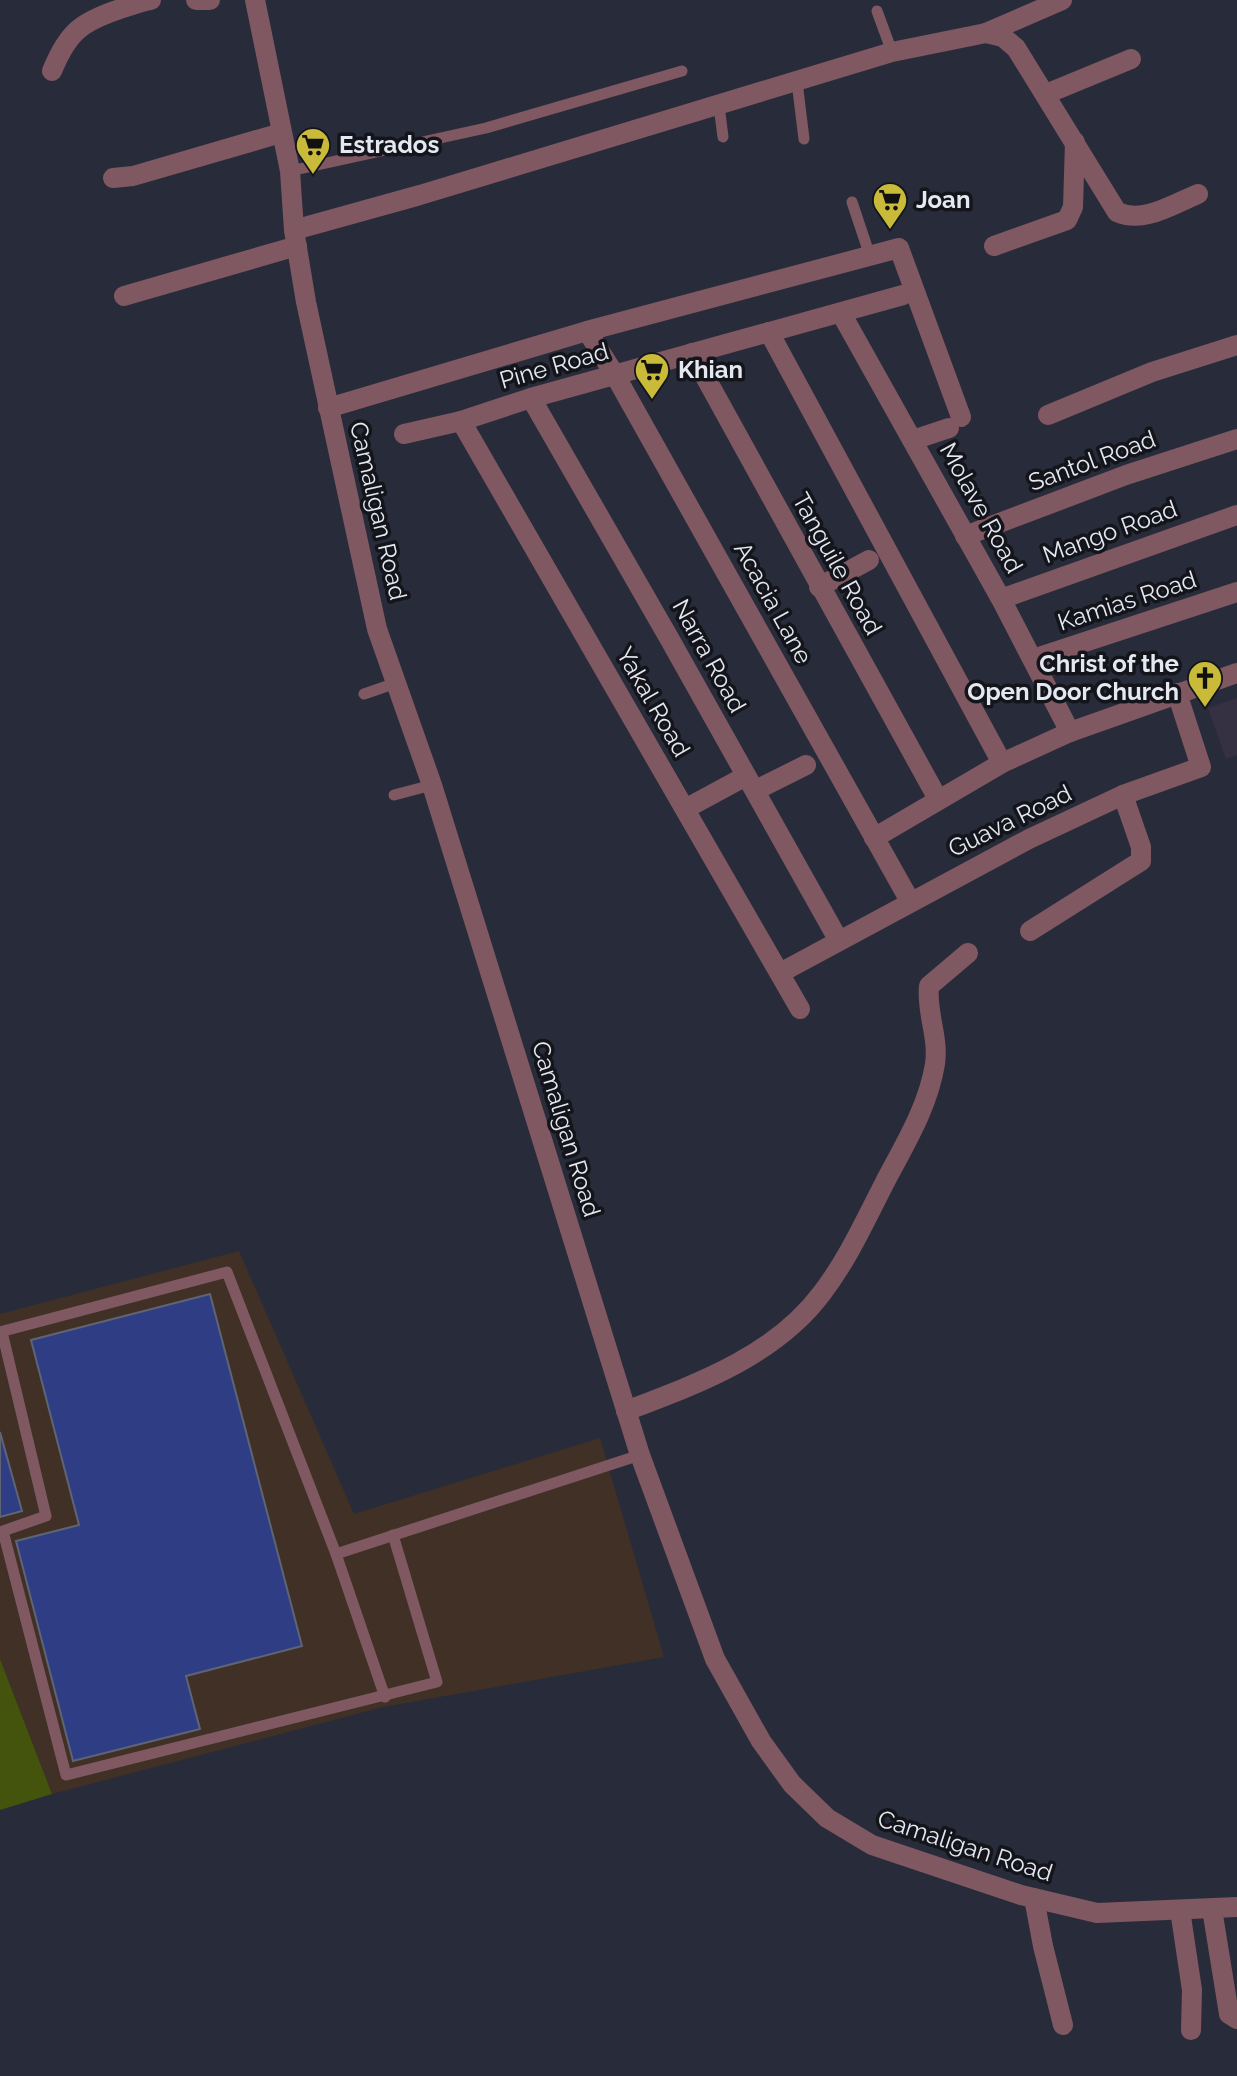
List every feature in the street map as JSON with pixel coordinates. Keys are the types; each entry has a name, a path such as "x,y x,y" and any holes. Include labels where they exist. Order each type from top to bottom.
{"street":[{"path":"52,71 60,51 76,28 97,16 151,0"},
{"path":"196,0 210,0"},
{"name":"Camaligan Road","path":"255,0 290,171 296,238 328,408 377,629 432,785 640,1455 715,1659 761,1741 800,1793 827,1818 872,1845 1034,1898 1097,1913 1237,1907"},
{"path":"124,296 420,195 892,52 986,33 1062,0"},
{"path":"986,33 1003,37 1016,48 1117,212 1128,217 1147,215 1198,194"},
{"path":"1046,94 1131,59"},
{"path":"113,178 133,176 281,133"},
{"path":"994,246 1067,220 1073,207 1075,142"},
{"path":"328,408 587,331 899,248 955,422 913,440"},
{"name":"Pine Road","path":"404,434 461,421 531,398 903,295"},
{"name":"Molave Road","path":"841,313 1001,599 1070,732"},
{"name":"Acacia Lane","path":"587,331 615,375 910,901"},
{"path":"769,332 1002,763"},
{"path":"1048,415 1152,372 1237,345"},
{"name":"Tanguile Road","path":"692,353 938,799"},
{"name":"Narra Road","path":"531,398 839,941"},
{"name":"Yakal Road","path":"461,421 800,1009"},
{"name":"Santol Road","path":"965,536 1126,475 1237,439"},
{"name":"Mango Road","path":"1001,599 1237,515"},
{"path":"819,587 869,560"},
{"name":"Kamias Road","path":"1033,659 1237,592"},
{"path":"874,838 1002,763 1070,732 1237,673"},
{"name":"Guava Road","path":"780,973 1029,839 1123,795 1201,767 1177,693"},
{"path":"685,809 806,765"},
{"path":"1030,931 1141,861 1141,847 1123,795"},
{"path":"626,1411 689,1387 761,1349 792,1327 822,1294 845,1260 923,1110 936,1042 929,986 968,953"},
{"path":"1034,1898 1063,2025"},
{"path":"1212,1909 1229,2014 1237,2019"},
{"path":"1180,1910 1192,1990 1191,2030"}],"lane":[{"path":"877,11 892,52"},
{"path":"290,171 486,128 682,71"},
{"path":"797,82 804,139"},
{"path":"719,106 723,137"},
{"path":"852,202 870,256"},
{"path":"364,694 396,683"},
{"path":"394,795 432,785"},
{"path":"385,1697 336,1554 227,1272 1,1332 46,1516 3,1531 66,1775 385,1697 437,1682 393,1535"},
{"path":"336,1554 640,1455"}],"shaded area":[{"path":"1237,698 1237,755 1226,759 1208,708"},
{"path":"239,1251 354,1514 600,1438 664,1657 383,1707 52,1794 0,1659 0,1314"}],"green space":[{"path":"0,1659 52,1794 0,1810"}],"building":[{"path":"210,1294 302,1646 186,1676 200,1729 73,1761 16,1541 79,1525 31,1340"},
{"path":"0,1432 22,1511 0,1517"}],"place":[{"name":"Estrados","path":"313,176"},
{"name":"Joan","path":"890,231"},
{"name":"Khian","path":"652,401"},
{"name":"Christ of the Open Door Church","path":"1205,709"}]}
